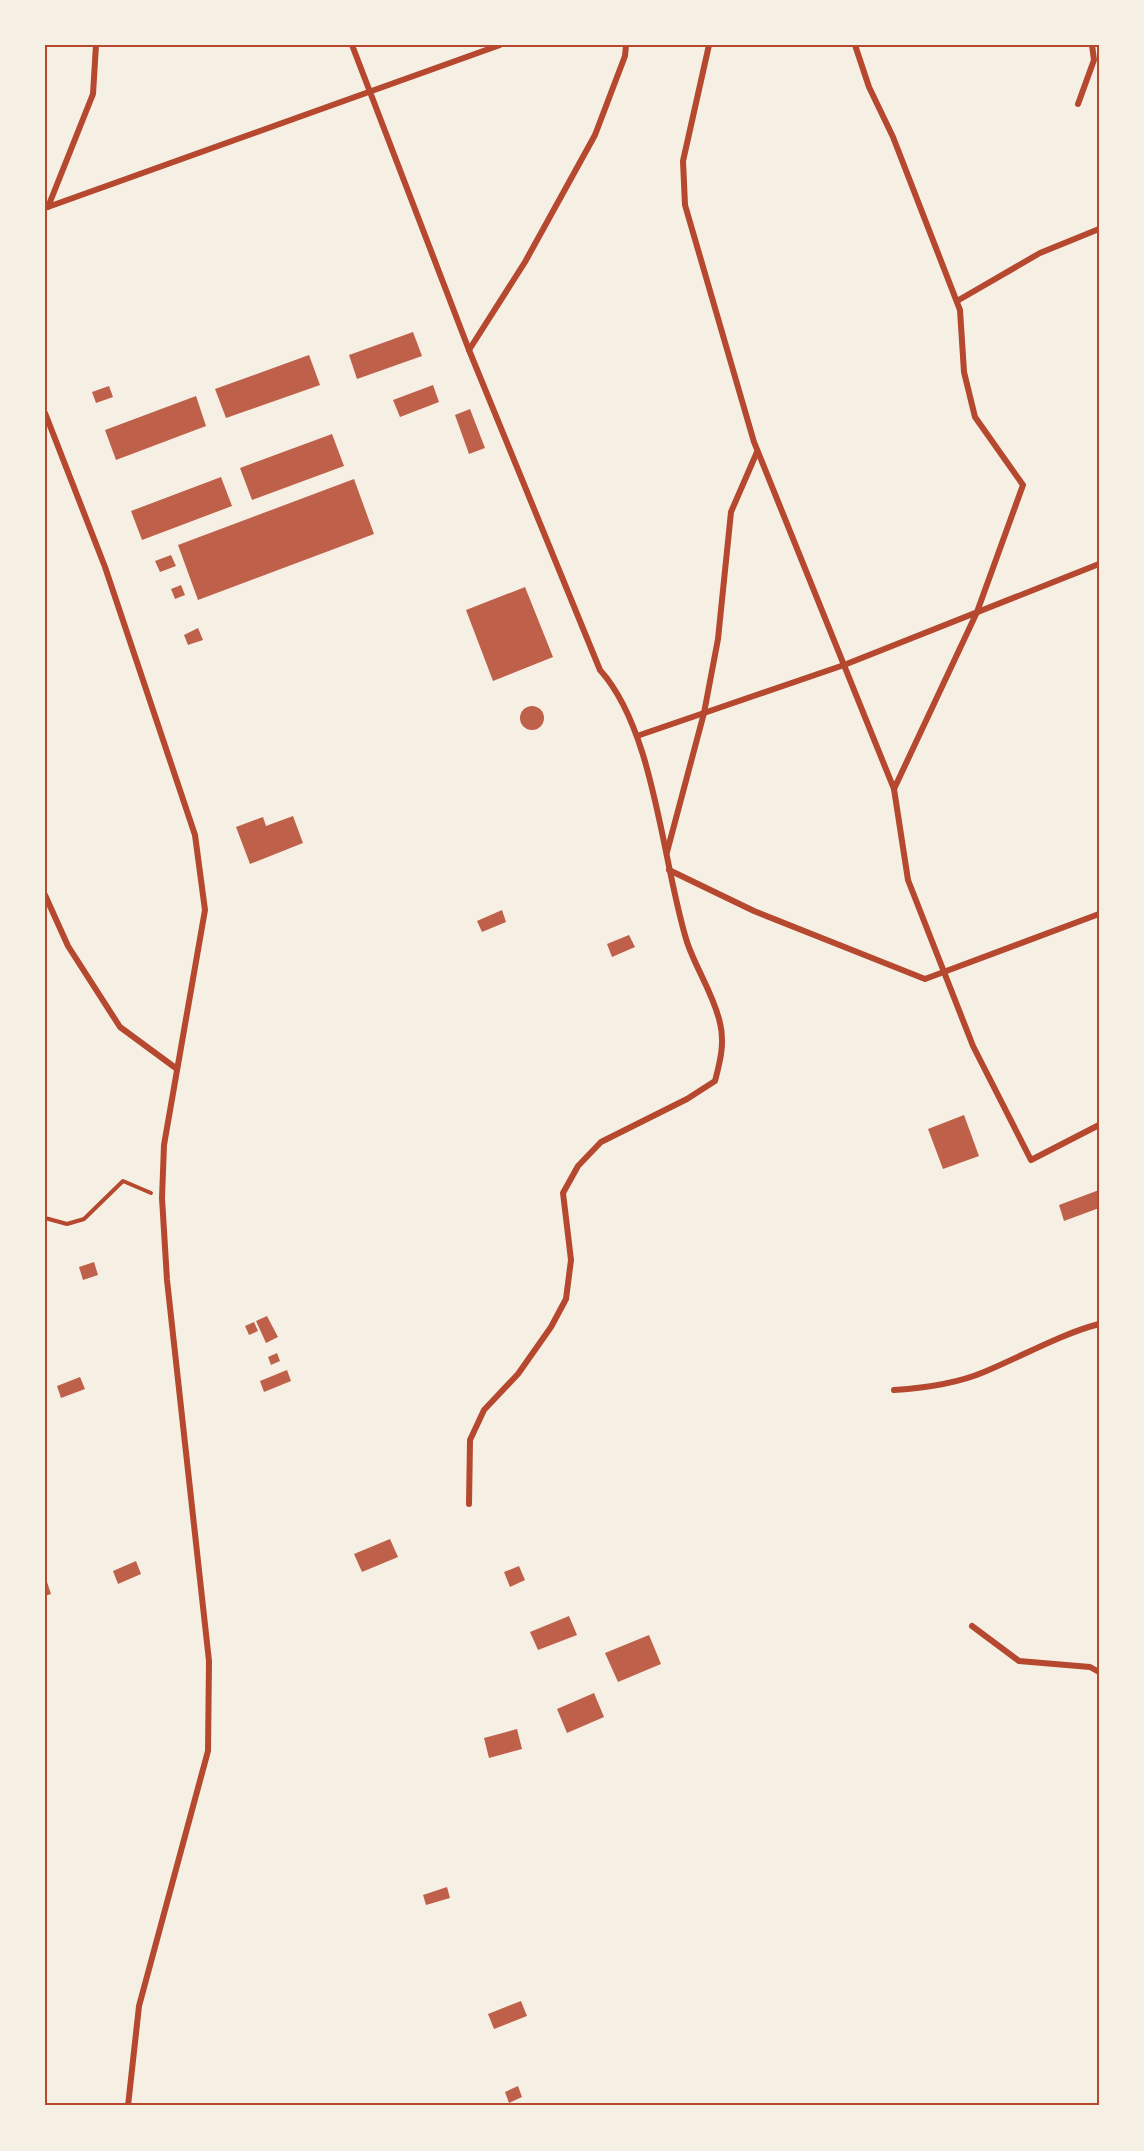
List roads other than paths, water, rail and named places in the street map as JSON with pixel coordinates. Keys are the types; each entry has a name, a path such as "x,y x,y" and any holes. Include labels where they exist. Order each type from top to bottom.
{"street":[{"path":"47,207 93,94 96,45"},
{"path":"352,45 469,350 600,670 615,687 628,709 637,735 687,943 720,1023 722,1055 715,1081 687,1099 601,1143 578,1166 563,1193 571,1260 566,1299 552,1327 518,1374 484,1410 470,1440 469,1504"},
{"path":"47,207 500,45"},
{"path":"469,350 525,262 595,135 625,56 626,45"},
{"path":"709,45 683,161 685,205 757,451 894,789 908,880 973,1046 1031,1160 1099,1125"},
{"path":"855,45 869,87 892,137 960,310 964,372 975,417 1023,485 977,612 894,789"},
{"path":"1078,104 1094,60 1092,45"},
{"path":"957,301 1040,253 1099,228"},
{"path":"45,413 105,567 195,835 205,910 164,1145 162,1198 167,1280 208,1661 208,1751 139,2006 128,2106"},
{"path":"666,856 704,713 718,639 731,512 757,451"},
{"path":"637,735 844,665 1099,564"},
{"path":"669,870 754,911 924,978 1099,914"},
{"path":"45,895 68,946 120,1027 177,1069"},
{"path":"894,1390 932,1388 983,1373 1039,1345 1099,1324"},
{"path":"972,1626 1019,1661 1090,1667 1099,1672"}]}
